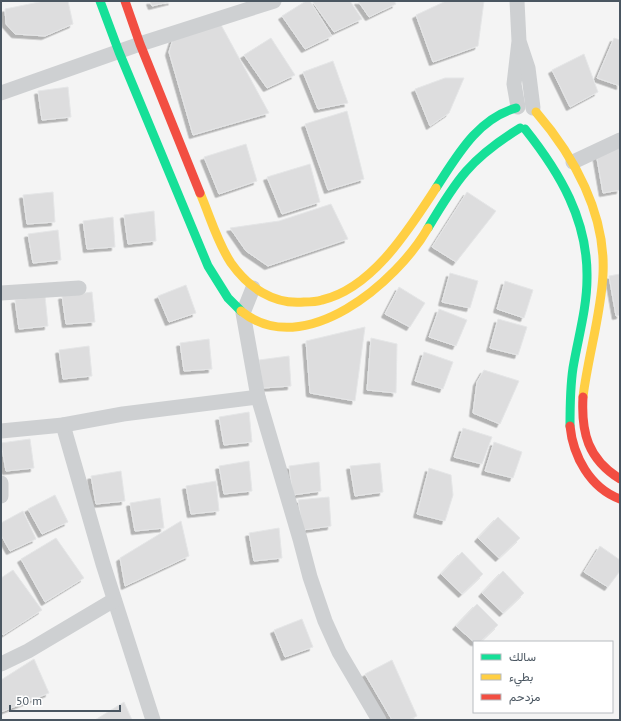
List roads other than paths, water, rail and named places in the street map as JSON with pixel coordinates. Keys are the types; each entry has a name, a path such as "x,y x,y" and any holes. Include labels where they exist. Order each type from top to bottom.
{"main road":[{"path":"100,1 118,52 208,266 225,295 243,313 266,324 294,326 320,322 345,311 368,296 412,254 468,166 486,150 522,128 533,125 536,116 526,109 494,116 472,136 389,254 367,276 352,287 337,295 310,304 272,299 253,288 232,265 224,252 140,44 125,1"},
{"path":"526,109 513,117 514,121 545,153 568,189 577,210 586,252 587,288 574,362 570,416 570,431 574,450 580,463 598,486 607,494 620,499"},
{"path":"526,109 549,126 573,162 582,180 595,218 602,253 603,274 583,404 585,436 603,468 620,479"}],"street":[{"path":"1,93 140,44 274,1"},
{"path":"517,1 519,41 528,68 526,109"},
{"path":"573,162 620,140"},
{"path":"1,293 80,288"},
{"path":"253,288 243,313 258,396 310,577 325,621 339,652 379,720"},
{"path":"1,431 63,425 123,414 258,396"},
{"path":"63,425 114,600 153,720"},
{"path":"1,483 1,496"},
{"path":"1,664 28,651 114,600"}]}
